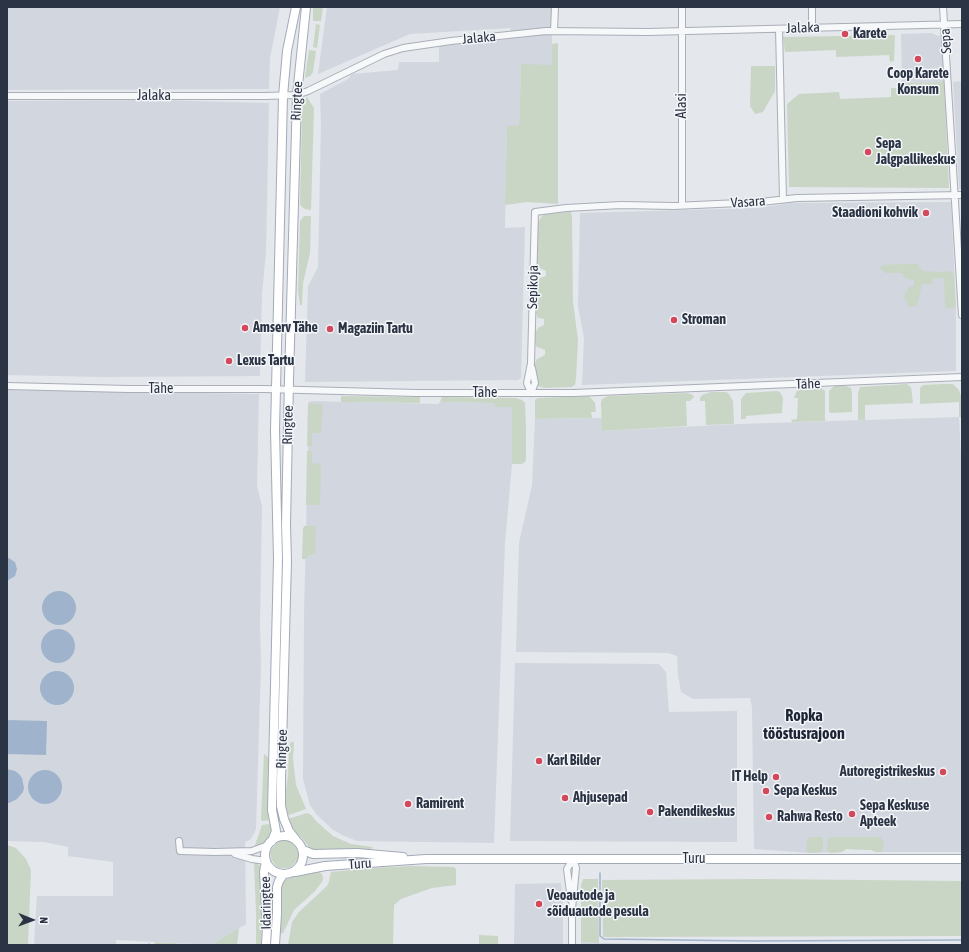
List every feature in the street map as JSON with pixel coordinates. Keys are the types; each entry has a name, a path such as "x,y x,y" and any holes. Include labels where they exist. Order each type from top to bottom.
{"main road":[{"name":"Ringtee","path":"270,843 276,831 272,810 278,560 275,467 283,96 287,51 296,7"},
{"name":"Ringtee","path":"296,840 289,831 281,806 287,561 289,390 297,94 306,7"},
{"path":"284,836 296,840 303,850 302,862 295,872 283,875 272,870 266,861 266,850 270,843 278,837 284,836"},
{"name":"Turu","path":"303,850 312,854 357,853 426,859"},
{"name":"Turu","path":"295,872 326,866 426,859 962,859"},
{"name":"Idaringtee","path":"266,861 264,872 267,927 266,945"},
{"name":"Idaringtee","path":"275,945 277,887 279,880 283,875"}],"street":[{"path":"554,31 555,7"},
{"name":"Alasi","path":"682,7 682,205"},
{"path":"812,7 812,27"},
{"name":"Sepa","path":"944,7 944,24 959,195 962,315"},
{"name":"Jalaka","path":"7,96 283,96 308,91 384,54 403,48 451,41 554,31 648,32 962,24"},
{"path":"779,29 783,199"},
{"name":"Vasara","path":"535,212 566,208 621,205 682,205 761,202 783,199 959,195"},
{"name":"Sepikoja","path":"531,393 527,384 531,363 535,212"},
{"name":"Tähe","path":"7,386 128,389 276,389 417,393 574,393 962,377"},
{"path":"179,841 180,851 252,851 270,843"},
{"path":"228,852 252,859 266,861"},
{"path":"572,945 572,909 576,868 573,859"}],"shaded area":[{"path":"7,7 280,7 270,58 269,89 7,90"},
{"path":"327,7 552,7 552,65 521,65 519,126 507,126 505,228 525,227 521,378 518,380 305,382 308,286 318,267 321,125 320,94 348,79 352,74 398,70 399,62 439,62 439,46 509,39 511,28 410,34 318,74"},
{"path":"932,33 941,36 944,82 902,83 901,34"},
{"path":"962,81 962,189 959,189 953,82"},
{"path":"156,100 269,103 266,252 262,294 260,376 103,377 7,375 7,101"},
{"path":"951,202 956,306 956,371 582,385 584,338 578,307 580,213 759,208 790,203"},
{"path":"7,390 259,394 257,486 262,506 260,625 261,663 256,829 251,839 245,842 246,924 211,945 116,940 116,945 34,945 37,896 113,896 113,862 68,856 68,847 44,842 7,841"},
{"path":"309,401 438,404 440,402 495,403 496,407 512,407 512,464 505,543 494,843 357,841 332,829 317,815 310,805 303,779 304,617"},
{"path":"959,417 962,474 962,852 876,852 871,850 846,849 842,852 810,853 754,849 752,707 750,698 693,699 681,692 677,656 668,653 516,652 519,543 532,485 535,419 602,418 602,431 740,424"},
{"path":"515,663 659,664 666,672 669,712 737,711 737,842 510,841"},
{"path":"561,883 563,907 563,945 514,945 515,884"},
{"path":"581,942 599,943 707,945 581,945"}],"green space":[{"path":"313,7 323,7 321,21 313,21"},
{"path":"316,24 320,25 317,48 313,47"},
{"path":"895,35 894,61 890,62 889,55 836,57 836,50 785,52 783,37"},
{"path":"558,43 558,204 527,202 505,205 507,126 519,125 521,64 552,65 552,44"},
{"path":"309,50 316,51 313,72 310,76 305,78"},
{"path":"751,66 775,66 775,91 763,112 755,114 750,106"},
{"name":"Sepa Jalgpallikeskus","path":"944,82 949,188 789,187 787,104 799,94 839,92 840,99 891,97 891,88 902,88 902,83"},
{"path":"307,97 314,108 311,210 305,209 300,204 302,113 303,101"},
{"path":"571,212 573,302 578,340 576,379 575,385 571,387 544,388 538,386 535,372 535,363 537,359 545,355 545,350 537,347 535,344 535,333 538,328 544,325 544,319 538,318 536,313 536,286 540,278 546,276 546,271 540,268 537,263 538,223 542,216 548,213"},
{"path":"304,216 311,216 310,253 303,283 302,305 300,305 298,292 300,221"},
{"path":"918,264 922,271 952,271 954,276 956,306 952,308 945,308 944,278 933,279 932,284 922,284 917,306 909,307 904,297 909,287 914,286 914,280 904,278 902,273 886,273 879,268 883,265"},
{"path":"907,384 911,387 913,403 865,405 865,420 858,420 858,393 860,387"},
{"path":"953,384 959,390 962,399 962,417 959,417 959,402 920,404 920,388 923,385"},
{"path":"834,386 846,386 851,388 852,412 830,413 829,391"},
{"path":"820,387 825,391 825,421 792,422 791,420 797,419 798,398 794,398 797,391 801,388"},
{"path":"711,392 726,392 729,394 733,401 734,424 706,425 705,401 700,401 700,398 702,395"},
{"path":"780,392 783,398 782,413 746,416 746,419 741,419 741,399 746,393"},
{"path":"687,393 693,395 694,397 690,401 686,401 687,426 602,431 601,403 602,399 608,396"},
{"path":"341,396 420,397 420,403 341,402"},
{"path":"589,396 595,403 596,412 591,412 592,418 535,419 535,400 538,398"},
{"path":"442,397 516,398 522,400 525,403 526,427 526,460 524,463 512,464 512,407 495,407 494,403 440,402"},
{"path":"308,403 323,405 321,433 312,433 312,446 307,446"},
{"path":"307,451 312,451 312,463 321,464 320,505 306,505"},
{"path":"304,526 316,526 315,554 309,555 306,559 302,559 303,529"},
{"path":"291,742 294,742 293,759 296,785 306,809 286,816 285,797 288,776 289,746"},
{"path":"264,754 269,760 271,820 263,821 261,820"},
{"path":"307,813 333,836 351,844 373,847 370,850 350,849 321,851 309,847 302,838 295,833 288,819"},
{"path":"271,824 272,832 269,837 265,842 254,848 262,825"},
{"path":"809,837 823,837 823,850 821,852 810,853 806,851 807,839"},
{"path":"830,837 880,837 884,843 884,846 882,852 846,849 842,852 831,853 827,851 828,839"},
{"path":"282,839 291,842 298,849 298,859 288,868 279,868 271,859 270,851"},
{"path":"7,845 16,848 26,859 31,870 28,945 7,945"},
{"path":"254,862 261,868 263,910 261,945 256,945"},
{"path":"412,866 454,867 456,869 456,885 432,888 401,899 394,905 393,945 288,945 292,922 299,912 327,886 331,872"},
{"path":"317,870 322,874 322,882 314,892 294,910 283,933 279,934 281,885 285,880"},
{"path":"583,879 598,879 599,943 581,942 581,885"},
{"path":"760,879 962,881 962,936 603,937 602,880"},
{"path":"239,928 237,945 211,945"},
{"path":"479,935 498,936 498,945 479,945"},
{"path":"156,942 200,945 153,945"}],"water":[{"path":"7,557 15,562 17,569 15,576 7,581"},
{"path":"59,591 71,596 76,608 71,620 59,625 47,620 42,608 47,596"},
{"path":"58,629 70,634 75,646 70,658 58,663 46,658 41,646 46,634"},
{"path":"57,671 69,676 74,688 69,700 57,705 45,700 40,688 45,676"},
{"path":"7,720 47,721 46,755 7,754"},
{"path":"7,769 15,771 19,774 22,778 24,788 23,792 17,799 9,803 7,803"},
{"path":"45,770 57,775 62,787 57,799 45,804 33,799 28,787 33,775"}],"waterway":[{"path":"600,873 600,936 604,939 753,941 962,940"}],"place":[{"name":"Karete","path":"845,34"},
{"name":"Coop Karete Konsum","path":"918,59"},
{"name":"Sepa Jalgpallikeskus","path":"868,152"},
{"name":"Staadioni kohvik","path":"926,213"},
{"name":"Stroman","path":"674,320"},
{"name":"Amserv Tähe","path":"245,328"},
{"name":"Magaziin Tartu","path":"330,329"},
{"name":"Lexus Tartu","path":"229,361"},
{"name":"Karl Bilder","path":"539,761"},
{"name":"Autoregistrikeskus","path":"943,772"},
{"name":"IT Help","path":"776,777"},
{"name":"Sepa Keskus","path":"766,791"},
{"name":"Ahjusepad","path":"565,798"},
{"name":"Ramirent","path":"408,804"},
{"name":"Pakendikeskus","path":"650,812"},
{"name":"Sepa Keskuse Apteek","path":"852,814"},
{"name":"Rahwa Resto","path":"769,817"},
{"name":"Veoautode ja sõiduautode pesula","path":"539,904"}],"district":[{"name":"Ropka tööstusrajoon","path":"804,725"}]}
